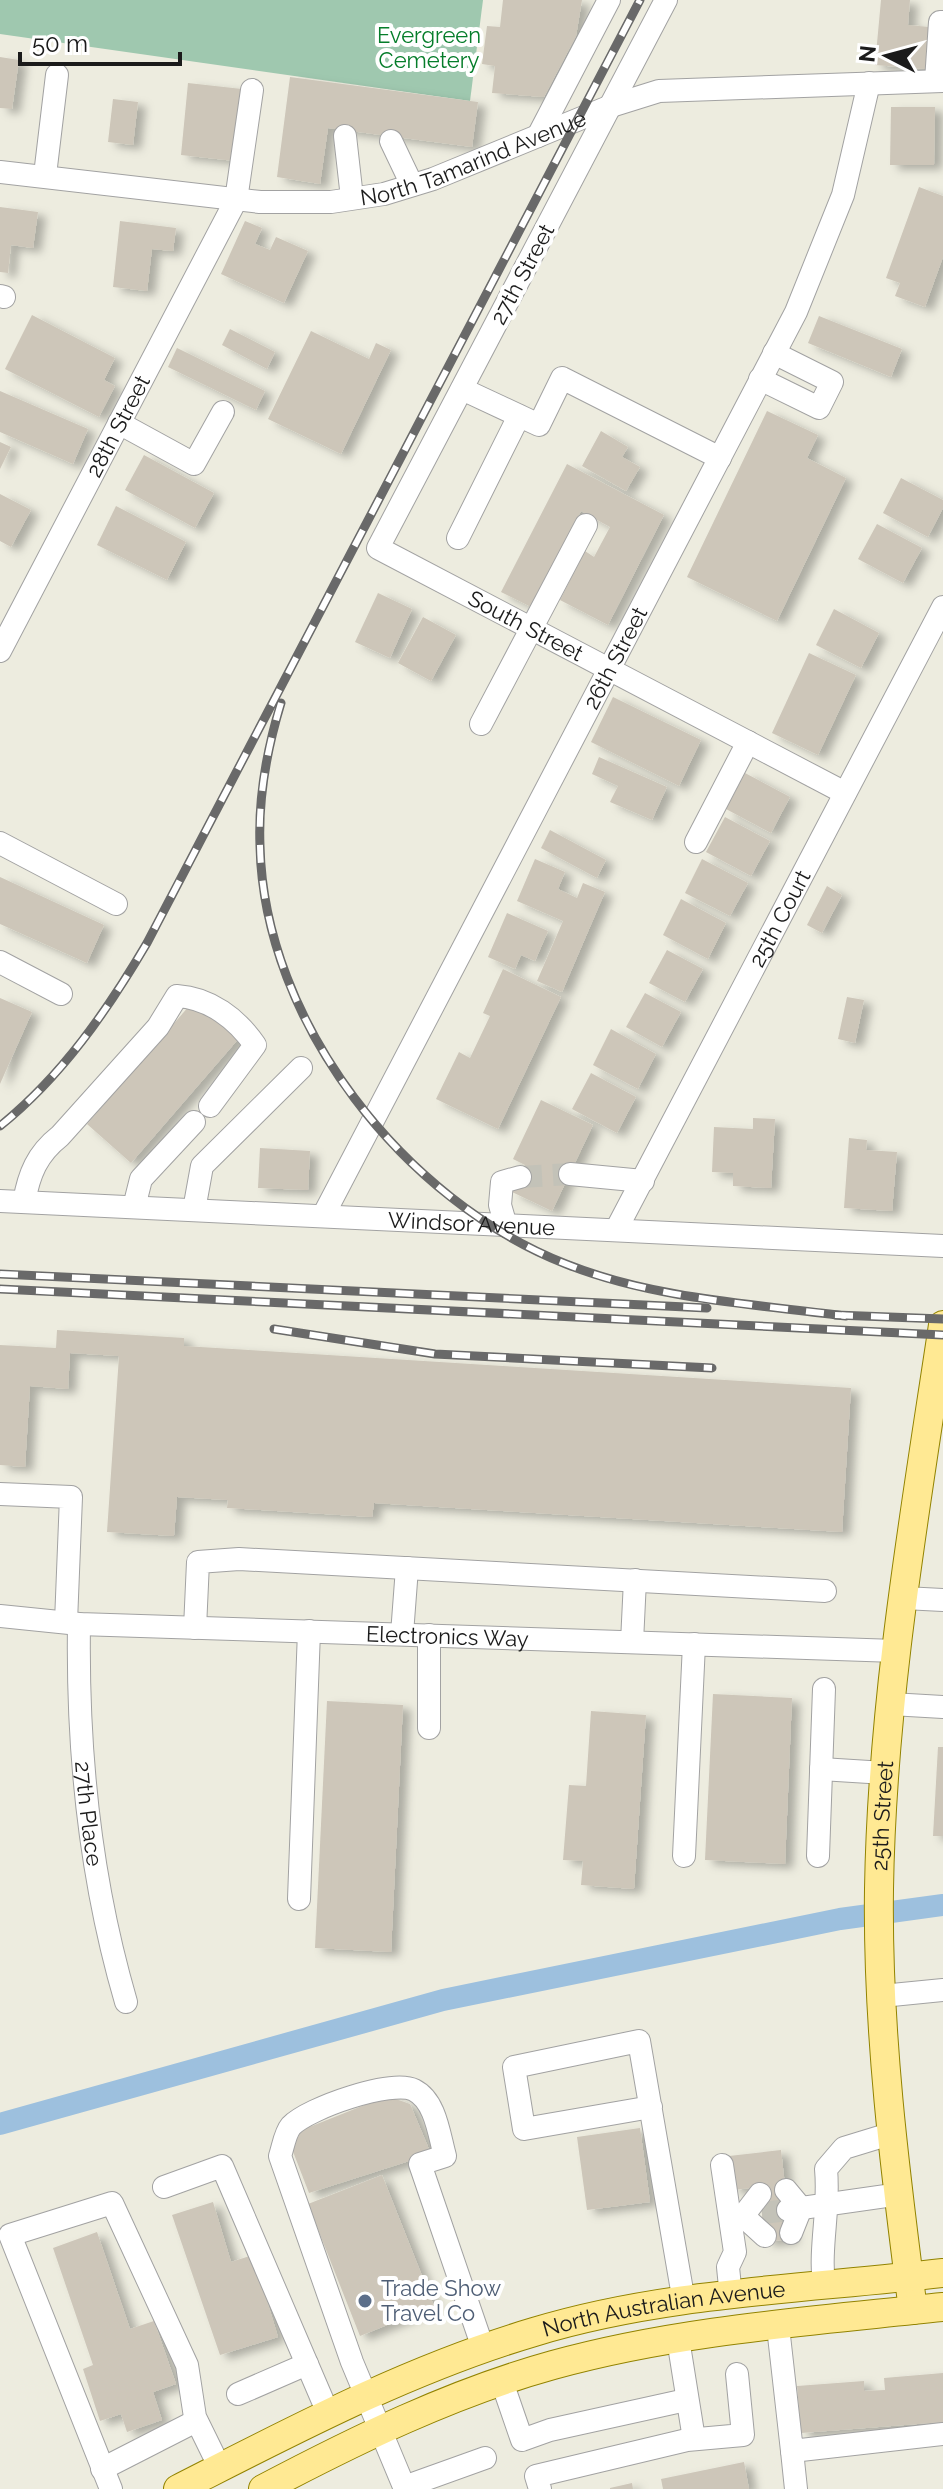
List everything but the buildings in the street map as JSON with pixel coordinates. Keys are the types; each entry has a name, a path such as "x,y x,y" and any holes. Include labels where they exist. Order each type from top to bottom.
{"main road":[{"name":"25th Street","path":"913,2310 893,2133 882,1996 879,1890 896,1651 943,1325"},
{"name":"North Australian Avenue","path":"178,2489 366,2396 483,2348 536,2331 626,2310 943,2273"},
{"name":"North Australian Avenue","path":"276,2486 383,2430 553,2365 678,2339 943,2307"}],"street":[{"path":"538,136 609,0"},
{"name":"27th Street","path":"378,548 666,0"},
{"path":"939,81 940,22 943,22"},
{"path":"45,175 57,75"},
{"name":"North Tamarind Avenue","path":"0,172 295,204 352,198 412,185 611,106 659,91 939,81"},
{"name":"26th Street","path":"323,1216 720,458 822,255 843,195 869,83"},
{"name":"28th Street","path":"0,651 236,200 252,90"},
{"path":"345,136 352,198"},
{"path":"391,141 412,185"},
{"path":"760,379 819,408 832,382 774,353"},
{"path":"462,389 539,425 562,378 720,458"},
{"path":"119,423 194,464 223,412"},
{"path":"458,538 519,416"},
{"path":"481,724 586,525"},
{"name":"South Street","path":"378,548 845,793"},
{"name":"25th Court","path":"616,1230 943,607"},
{"path":"696,842 748,742"},
{"path":"0,843 116,904"},
{"path":"0,962 61,994"},
{"path":"24,1202 29,1176 44,1148 158,1027 177,996 198,997 242,1026 255,1045 210,1106"},
{"path":"194,1210 202,1166 301,1068"},
{"path":"134,1207 141,1179 194,1122"},
{"path":"570,1174 643,1181"},
{"path":"506,1226 500,1205 502,1182 520,1177"},
{"name":"Windsor Avenue","path":"0,1201 943,1246"},
{"name":"27th Place","path":"0,1494 71,1497 72,1623 89,1832 102,1907 126,2002"},
{"path":"195,1628 198,1562 239,1559 825,1591"},
{"path":"402,1634 407,1568"},
{"path":"632,1642 635,1580"},
{"path":"904,1598 943,1600"},
{"name":"Electronics Way","path":"0,1616 72,1623 195,1628 896,1651"},
{"path":"299,1899 309,1631"},
{"path":"429,1635 429,1728"},
{"path":"684,1856 694,1644"},
{"path":"818,1856 824,1689"},
{"path":"891,1704 943,1707"},
{"path":"821,1769 885,1773"},
{"path":"882,1996 943,1990"},
{"path":"651,2107 524,2129 514,2067 639,2041 651,2107 684,2302"},
{"path":"483,2348 420,2164 445,2156 432,2109 416,2090 397,2085 320,2107 290,2127 280,2156 366,2396 383,2430 404,2488 485,2458"},
{"path":"824,2287 820,2251 829,2204 826,2169 844,2148 893,2133"},
{"path":"722,2165 765,2236"},
{"path":"164,2187 222,2166 328,2413"},
{"path":"791,2233 791,2203 829,2204 900,2194"},
{"path":"196,2421 106,2479 10,2235 112,2203 187,2365 196,2421 220,2468"},
{"path":"731,2297 728,2267 749,2210"},
{"path":"778,2327 796,2489"},
{"path":"678,2339 694,2439"},
{"path":"238,2394 307,2364"},
{"path":"502,2382 538,2482 694,2439 743,2435 737,2374"},
{"path":"522,2440 550,2430 686,2400"},
{"path":"792,2451 943,2434"}],"green space":[{"name":"Evergreen Cemetery","path":"0,0 483,0 470,101 0,34"}],"waterway":[{"path":"0,2124 443,2000 840,1919 943,1905"}],"tunnel":[{"path":"520,1177 570,1174"},
{"path":"762,2213 788,2210"}],"railway":[{"path":"0,1126 44,1086 82,1041 147,943 640,0"},
{"path":"281,703 268,756 260,810 260,846 268,912 287,977 316,1039 354,1098 399,1151 451,1197 507,1235 566,1264 599,1276 669,1293 846,1316"},
{"path":"0,1274 707,1308"},
{"path":"0,1289 943,1335"},
{"path":"835,1315 943,1319"},
{"path":"274,1329 435,1354 712,1368"}],"place":[{"name":"Trade Show Travel Co","path":"365,2301"}]}
